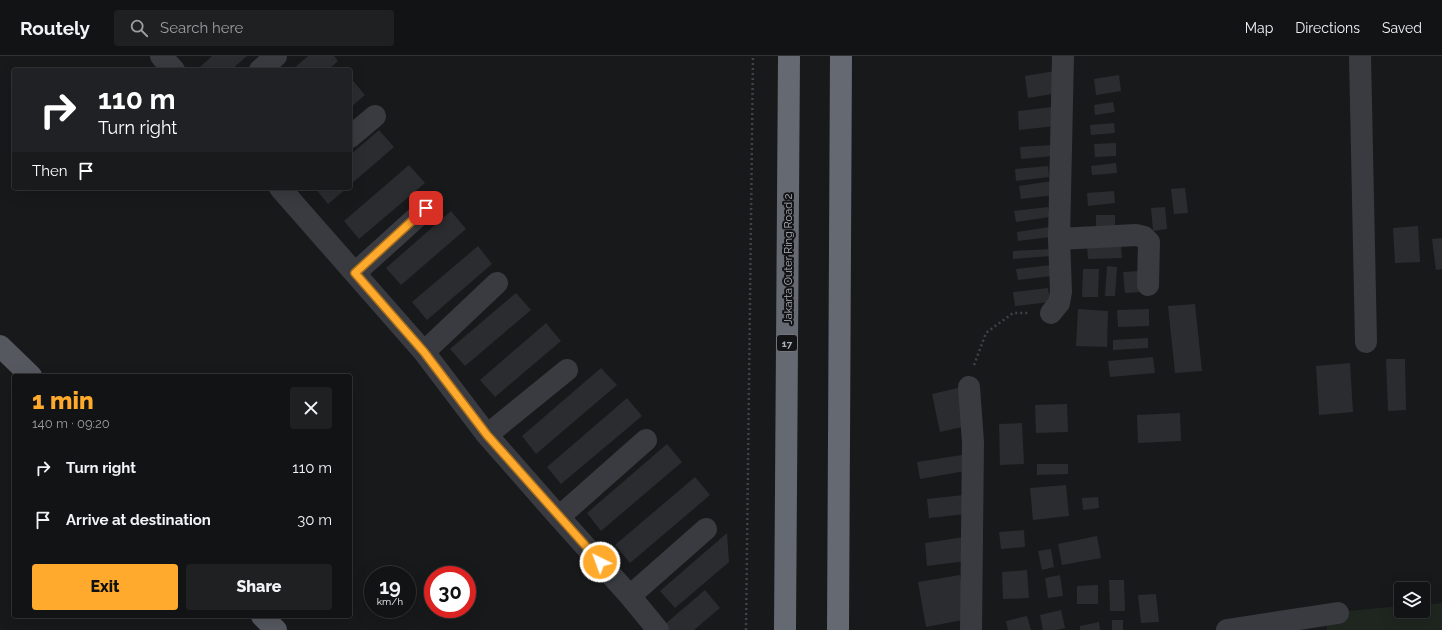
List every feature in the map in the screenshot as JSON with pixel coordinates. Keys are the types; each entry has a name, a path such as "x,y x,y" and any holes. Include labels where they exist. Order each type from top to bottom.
{"highway":[{"name":"Jakarta Outer Ring Road 2","path":"785,630 789,56"},
{"path":"838,630 841,56"}],"main road":[{"path":"0,346 29,374"},
{"path":"264,618 276,630"}],"street":[{"path":"161,56 172,68"},
{"path":"262,68 276,56"},
{"path":"1051,313 1059,304 1062,292 1059,239 1063,56"},
{"path":"1360,56 1366,342"},
{"path":"352,135 375,116"},
{"path":"285,190 424,352 487,435 630,596 658,630"},
{"path":"355,273 426,208"},
{"path":"1059,239 1136,234 1144,237 1149,242 1148,285"},
{"path":"424,352 497,283"},
{"path":"487,435 567,370"},
{"path":"969,386 973,442 971,630"},
{"path":"559,517 646,440"},
{"path":"630,596 706,529"},
{"path":"1227,630 1338,613"}],"path":[{"path":"746,630 753,56"},
{"path":"969,386 976,360 986,333 1013,313 1051,313"}],"shaded area":[{"path":"1442,603 1442,630 1327,630 1327,613 1394,607 1394,618 1430,618 1430,604"}],"building":[{"path":"212,56 247,56 233,68 200,67"},
{"path":"308,56 334,56 338,61 330,68 294,68"},
{"path":"1055,71 1058,93 1028,98 1025,76"},
{"path":"1119,75 1121,91 1096,95 1094,79"},
{"path":"352,79 365,95 352,106"},
{"path":"1113,102 1115,112 1095,115 1094,105"},
{"path":"1053,107 1055,126 1019,130 1018,111"},
{"path":"1114,123 1115,133 1091,135 1090,125"},
{"path":"379,130 394,147 352,183 352,153"},
{"path":"1116,143 1116,156 1095,157 1094,144"},
{"path":"1052,145 1053,156 1021,159 1020,147"},
{"path":"1116,163 1117,173 1092,175 1091,166"},
{"path":"409,165 425,183 359,239 344,221"},
{"path":"1048,166 1049,177 1016,181 1015,169"},
{"path":"1052,181 1054,195 1021,199 1019,186"},
{"path":"1185,188 1188,213 1174,214 1171,189"},
{"path":"317,190 345,190 328,204"},
{"path":"1114,191 1115,203 1088,206 1087,193"},
{"path":"1048,207 1050,217 1016,222 1014,211"},
{"path":"1165,207 1167,229 1153,231 1151,208"},
{"path":"451,211 466,229 401,285 386,268"},
{"path":"1096,215 1115,215 1115,227 1096,228"},
{"path":"1418,226 1420,262 1395,263 1393,228"},
{"path":"1049,227 1050,237 1018,241 1017,232"},
{"path":"1442,238 1442,269 1436,270 1432,239"},
{"path":"1121,245 1122,258 1088,259 1087,246"},
{"path":"478,246 492,264 427,320 412,302"},
{"path":"1051,249 1051,256 1013,259 1013,251"},
{"path":"1051,265 1052,276 1018,280 1016,269"},
{"path":"1107,266 1117,267 1115,296 1105,296"},
{"path":"1083,269 1099,269 1098,297 1082,297"},
{"path":"1139,271 1141,292 1125,293 1123,272"},
{"path":"1048,288 1050,302 1015,306 1013,292"},
{"path":"516,293 531,310 465,366 450,349"},
{"path":"1195,304 1202,371 1175,373 1168,306"},
{"path":"1078,309 1108,311 1107,347 1076,346"},
{"path":"1149,309 1149,326 1118,327 1117,310"},
{"path":"546,323 561,341 495,397 480,380"},
{"path":"1148,338 1148,348 1113,350 1113,340"},
{"path":"1153,357 1155,373 1110,377 1108,361"},
{"path":"1386,359 1405,359 1406,410 1388,411"},
{"path":"1350,363 1353,412 1319,415 1316,366"},
{"path":"601,368 617,385 536,454 522,436"},
{"path":"962,387 971,425 940,432 932,394"},
{"path":"627,398 642,416 561,484 547,467"},
{"path":"1067,404 1068,432 1036,433 1035,405"},
{"path":"1180,413 1181,441 1138,443 1137,415"},
{"path":"1022,423 1024,464 1000,465 999,424"},
{"path":"667,444 682,462 601,531 587,513"},
{"path":"962,455 965,471 920,479 917,462"},
{"path":"1037,464 1068,464 1068,474 1037,475"},
{"path":"695,477 710,495 630,563 615,545"},
{"path":"1066,485 1069,516 1033,520 1030,488"},
{"path":"964,495 966,514 929,518 927,499"},
{"path":"1098,497 1099,508 1083,510 1082,498"},
{"path":"1024,530 1025,547 1001,549 999,532"},
{"path":"727,533 729,562 675,608 660,591"},
{"path":"1097,536 1101,558 1062,565 1058,544"},
{"path":"964,537 966,561 927,566 925,543"},
{"path":"1051,549 1054,567 1042,570 1038,551"},
{"path":"1027,570 1029,598 1003,599 1002,572"},
{"path":"960,575 968,619 926,627 918,582"},
{"path":"1060,575 1063,596 1048,598 1045,578"},
{"path":"1109,580 1124,580 1125,611 1110,611"},
{"path":"1098,585 1098,604 1077,604 1077,586"},
{"path":"705,590 720,608 694,630 669,630 664,625"},
{"path":"1156,594 1159,622 1141,623 1138,595"},
{"path":"1061,610 1065,628 1057,630 1043,630 1040,615"},
{"path":"1027,616 1031,630 1008,630 1006,621"},
{"path":"1112,620 1123,620 1123,630 1112,630"},
{"path":"1099,622 1100,630 1080,630 1080,626"}],"route":[{"path":"426,208 355,273 424,352 487,435 600,562"}]}
